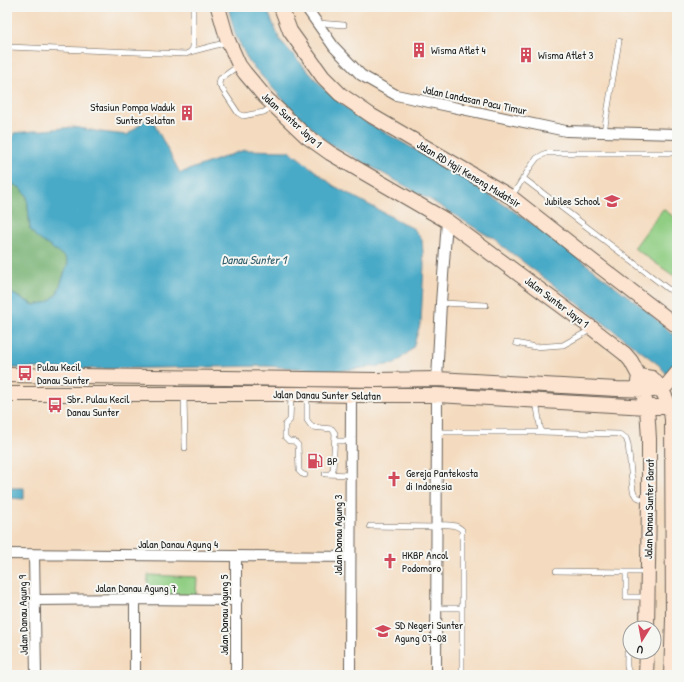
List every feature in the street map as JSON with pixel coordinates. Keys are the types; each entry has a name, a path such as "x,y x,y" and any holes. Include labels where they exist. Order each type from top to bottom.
{"street":[{"name":"Jalan Sunter Jaya 1","path":"218,7 222,24 239,65 266,98 306,136 330,153 447,220 593,329 631,361 639,376 638,382 642,390"},
{"name":"Jalan RD Haji Keneng Mudatsir","path":"281,7 290,31 323,77 340,94 372,116 511,196 677,326"},
{"name":"Jalan Landasan Pacu Timur","path":"307,7 334,47 361,75 396,96 566,131 677,134"},
{"path":"437,379 447,220"},
{"name":"Jalan Danau Sunter Selatan","path":"7,375 376,380 437,379 642,390 653,390 670,380"},
{"path":"639,376 670,380"},
{"name":"Jalan Danau Sunter Barat","path":"670,380 673,406 673,611 671,675"},
{"name":"Jalan Danau Sunter Barat","path":"642,390 648,407 649,439 647,620"},
{"name":"Jalan Danau Sunter Selatan","path":"7,394 307,394 437,396 648,407 673,406"},
{"name":"Jalan Danau Agung 3","path":"350,675 351,395"},
{"path":"436,675 437,396"},
{"name":"Jalan Danau Agung 4","path":"7,554 350,557"},
{"name":"Jalan Danau Agung 9","path":"34,555 36,600 36,675"},
{"name":"Jalan Danau Agung 5","path":"236,556 236,675"},
{"path":"135,599 135,675"},
{"name":"Jalan Danau Agung 7","path":"36,600 237,600"},
{"path":"645,675 646,660"}],"lane":[{"path":"190,52 193,48 192,7"},
{"path":"317,23 344,25"},
{"path":"604,132 619,41"},
{"path":"7,47 186,54 229,42"},
{"path":"239,65 220,79 219,84 238,113 243,116 264,112 274,105"},
{"path":"511,196 537,158 546,153 677,153"},
{"path":"523,178 668,289 677,291"},
{"path":"441,303 486,305"},
{"path":"516,344 535,347 563,345 593,329"},
{"path":"184,394 185,448"},
{"path":"291,394 290,420 285,425 285,437 289,441 294,441 298,445 299,471 305,475"},
{"path":"307,394 307,420 312,427 332,429 335,433 333,470 328,474 350,475"},
{"path":"536,401 540,432"},
{"path":"436,432 619,434 626,438 628,444 632,491 636,497 649,500"},
{"path":"335,441 351,441"},
{"path":"370,526 456,525 462,530 462,675"},
{"path":"556,571 648,572"},
{"path":"626,572 626,597 648,597"},
{"path":"436,608 462,608"},
{"path":"627,660 628,672 631,674 645,675"}],"green space":[{"path":"13,184 22,189 27,196 30,229 66,258 68,263 57,294 48,302 35,305 7,291 7,186"},
{"path":"663,209 677,219 677,278 634,248"},
{"path":"148,575 197,577 196,597 147,595"}],"water":[{"path":"228,7 266,7 280,40 324,89 359,118 462,176 540,229 645,309 677,338 677,386 659,365 493,239 429,199 327,142 288,105 249,62 235,34"},
{"name":"Danau Sunter 1","path":"150,116 180,173 244,150 290,151 334,186 414,229 422,240 424,265 421,321 413,348 395,364 339,371 265,366 97,369 7,368 7,291 34,305 48,302 57,294 68,263 66,258 36,237 30,229 27,196 22,189 13,184 7,186 7,153 14,133 74,127 127,135"},
{"path":"7,488 24,488 24,499 7,498"}],"place":[{"name":"Wisma Atlet 4","path":"419,50"},
{"name":"Wisma Atlet 3","path":"526,55"},
{"name":"Stasiun Pompa Waduk Sunter Selatan","path":"187,113"},
{"name":"Jubilee School","path":"612,201"},
{"name":"Pulau Kecil Danau Sunter","path":"25,373"},
{"name":"Sbr. Pulau Kecil Danau Sunter","path":"55,405"},
{"name":"BP","path":"315,461"},
{"name":"Gereja Pantekosta di Indonesia","path":"394,479"},
{"name":"HKBP Ancol Podomoro","path":"390,561"},
{"name":"SD Negeri Sunter Agung 07-08","path":"383,631"}]}
